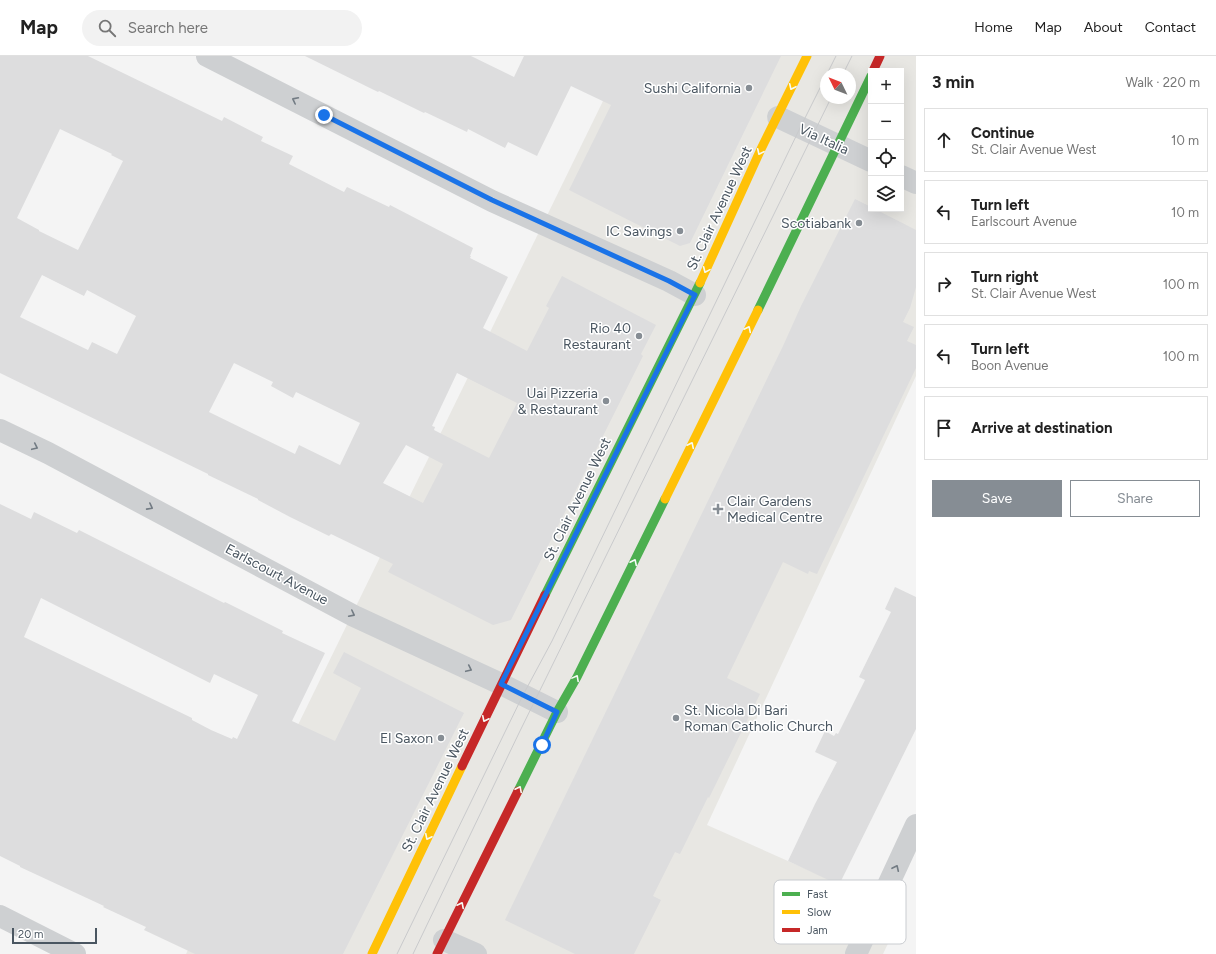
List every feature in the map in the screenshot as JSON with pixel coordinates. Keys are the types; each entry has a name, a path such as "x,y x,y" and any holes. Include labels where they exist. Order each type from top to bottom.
{"main road":[{"name":"St. Clair Avenue West","path":"372,954 501,684 695,295 761,149 807,56"},
{"path":"874,68 880,56"},
{"path":"440,947 557,712 577,677 868,82"}],"street":[{"path":"207,56 492,200 669,281 695,295"},
{"name":"Via Italia","path":"778,117 868,160"},
{"path":"904,177 916,183"},
{"name":"Earlscourt Avenue","path":"0,430 48,453 354,616 501,684 557,712"},
{"path":"890,880 916,825"},
{"path":"0,916 75,954"},
{"path":"856,954 861,944"},
{"path":"440,947 476,954"}],"shaded area":[{"path":"625,56 916,56 916,376 707,825 831,880 774,880 774,944 888,944 883,954 186,954"}],"building":[{"path":"0,56 88,56 222,121 224,117 263,137 261,141 293,156 289,164 344,192 347,187 389,207 390,205 473,248 470,258 508,277 483,328 527,351 549,308 546,306 562,276 656,325 641,354 643,356 511,620 493,625 388,572 393,564 331,534 329,536 208,474 0,373","holes":["60,129 112,154 111,155 123,161 78,250 39,231 17,218","42,275 84,296 87,290 136,316 117,354 92,342 88,350 20,317","234,363 273,382 271,386 293,398 296,392 360,423 340,465 299,445 295,454 209,412","457,373 517,403 489,458 434,430 435,427 432,426","406,445 443,464 423,503 383,483"]},
{"path":"305,56 471,56 514,77 524,56 781,56 690,243 680,246 569,190 611,105 571,86 537,156 508,142 505,148 468,129 467,132 379,91 378,92"},
{"path":"855,199 868,206 868,212 881,212 916,230 916,287 910,308 903,322 914,327 907,341 916,345 916,368 817,574 809,571 808,574 783,562 727,678 760,694 680,854 675,852 653,896 661,900 634,954 575,954 505,920 801,306"},
{"path":"0,504 31,519 34,512 77,533 79,530 283,631 282,633 325,653 292,721 335,741 361,688 333,673 344,652 464,713 343,954 195,954 144,930 146,927 0,856","holes":["41,598 210,683 214,674 258,695 237,739 233,737 232,739 211,730 192,720 192,718 24,637"]},
{"path":"895,587 916,597 916,729 841,880 828,880 788,861 837,762 815,752 825,731 834,736 836,733 838,734 865,680 859,677 891,612 885,609"}],"tram line":[{"path":"830,68 836,56"},
{"path":"846,68 852,56"},
{"path":"397,954 523,695 552,641 820,88"},
{"path":"413,954 519,733 828,104"}],"traffic: fast":[{"path":"758,310 868,82"},
{"path":"545,595 700,283"},
{"path":"518,791 557,712 577,677 665,499"}],"traffic: slow":[{"path":"700,283 761,149 807,56"},
{"path":"665,499 758,310"},
{"path":"372,954 462,766"}],"traffic: jam":[{"path":"874,68 880,56"},
{"path":"462,766 545,595"},
{"path":"437,954 518,791"}],"place":[{"name":"Sushi California","path":"749,88"},
{"name":"Scotiabank","path":"859,223"},
{"name":"IC Savings","path":"680,231"},
{"name":"Rio 40 Restaurant","path":"639,336"},
{"name":"Uai Pizzeria & Restaurant","path":"606,401"},
{"name":"Clair Gardens Medical Centre","path":"718,509"},
{"name":"St. Nicola Di Bari Roman Catholic Church","path":"676,718"},
{"name":"El Saxon","path":"441,738"}],"route":[{"path":"324,115 492,200 548,227 669,281 695,295 501,684 557,712 542,745"}]}
